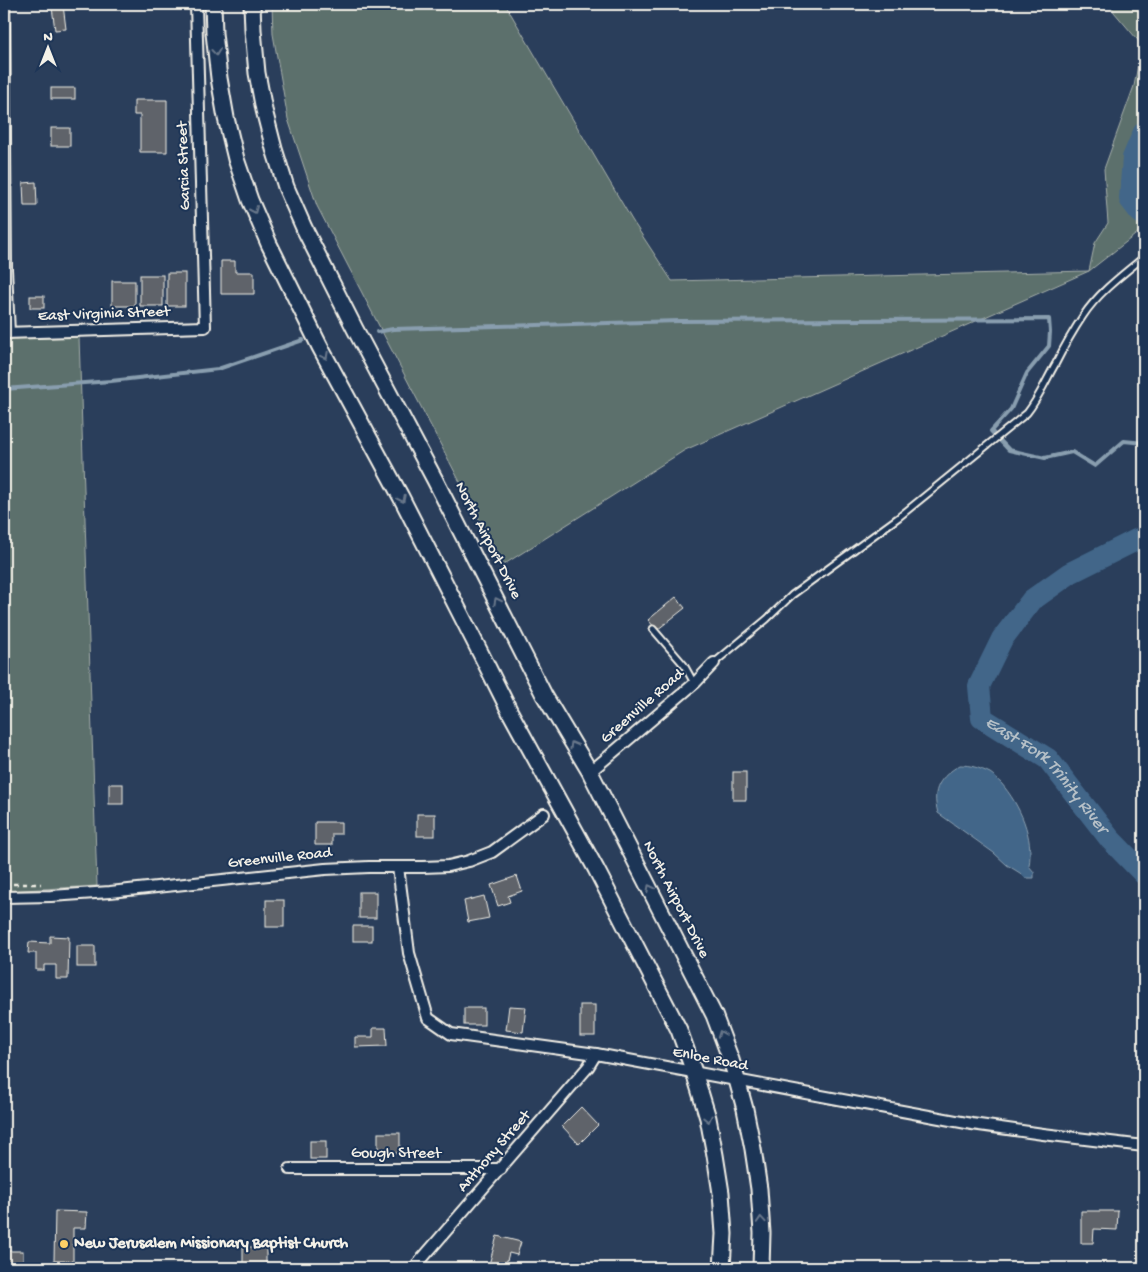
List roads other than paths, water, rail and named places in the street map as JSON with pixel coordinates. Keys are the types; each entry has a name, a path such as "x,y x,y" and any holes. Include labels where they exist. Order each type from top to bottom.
{"main road":[{"path":"213,4 219,78 226,118 236,159 250,200 269,244 320,347 401,497 510,712 596,868 679,1030 708,1118 721,1193 724,1234 722,1268"},
{"name":"North Airport Drive","path":"252,4 257,73 264,110 286,187 297,212 355,329 435,480 544,695 590,772 714,1015 731,1060 745,1109 759,1189 762,1233 761,1268"}],"street":[{"path":"4,4 6,333"},
{"name":"Garcia Street","path":"196,4 205,327"},
{"name":"East Virginia Street","path":"6,333 205,327"},
{"name":"Greenville Road","path":"590,772 695,683 714,663"},
{"name":"Greenville Road","path":"4,897 101,893 325,869 448,866 479,858 492,852 544,814"},
{"name":"Enloe Road","path":"398,867 409,953 428,1018 451,1034 596,1054 972,1124 1144,1146"},
{"name":"Anthony Street","path":"414,1268 588,1067 596,1054"},
{"name":"Gough Street","path":"290,1169 501,1169"}],"lane":[{"path":"714,663 792,596 899,517 1020,420 1038,398 1056,362 1090,306 1106,289 1144,257"},
{"path":"653,629 684,665 695,683"}],"water":[{"path":"960,765 975,767 991,774 1001,783 1014,801 1020,811 1027,833 1030,855 1029,866 1034,872 1034,878 1025,878 938,813 936,797 939,784 947,774"}],"waterway":[{"name":"East Fork Trinity River","path":"1144,132 1133,158 1130,199 1144,215"},
{"path":"377,332 393,329 679,321 1049,319 1049,346 1027,373 1011,409 991,431 1009,450 1045,458 1072,452 1095,466 1124,441 1144,443"},
{"path":"4,389 111,381 218,369 303,340"},
{"name":"East Fork Trinity River","path":"1144,537 1070,573 1032,600 1002,639 979,686 982,718 1048,759 1110,839 1144,874"}],"place":[{"name":"New Jerusalem Missionary Baptist Church","path":"64,1244"}]}
